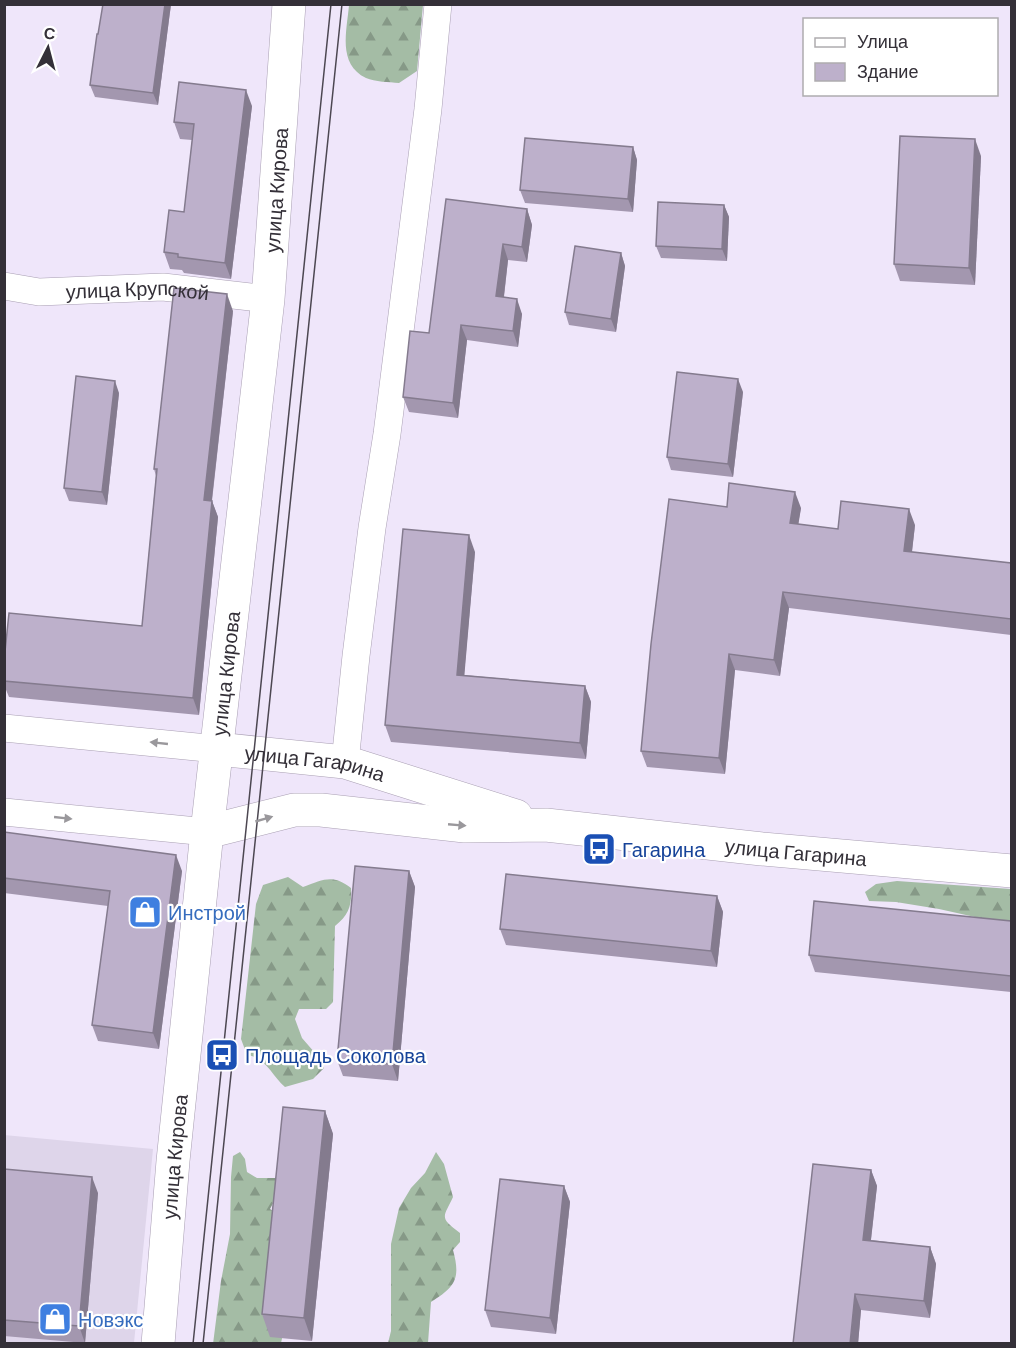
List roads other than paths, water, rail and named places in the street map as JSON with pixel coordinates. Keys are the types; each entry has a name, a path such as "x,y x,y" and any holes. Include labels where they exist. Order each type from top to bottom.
{"street":[{"name":"улица Кирова","path":"158,1344 173,1161 207,832 268,299 289,4"},
{"path":"345,762 372,528 389,422 438,4"},
{"name":"улица Крупской","path":"4,286 39,292 163,286 268,299"},
{"name":"улица Гагарина","path":"4,728 345,762 546,825"},
{"name":"улица Гагарина","path":"4,812 207,832 294,810 321,810 465,826 546,825 762,849 1011,871"}],"tram line":[{"path":"193,1344 331,4"},
{"path":"203,1344 342,4"}],"place":[{"name":"Гагарина","path":"599,849"},
{"name":"Инстрой","path":"145,912"},
{"name":"Площадь Соколова","path":"222,1055"},
{"name":"Новэкс","path":"55,1319"}]}
